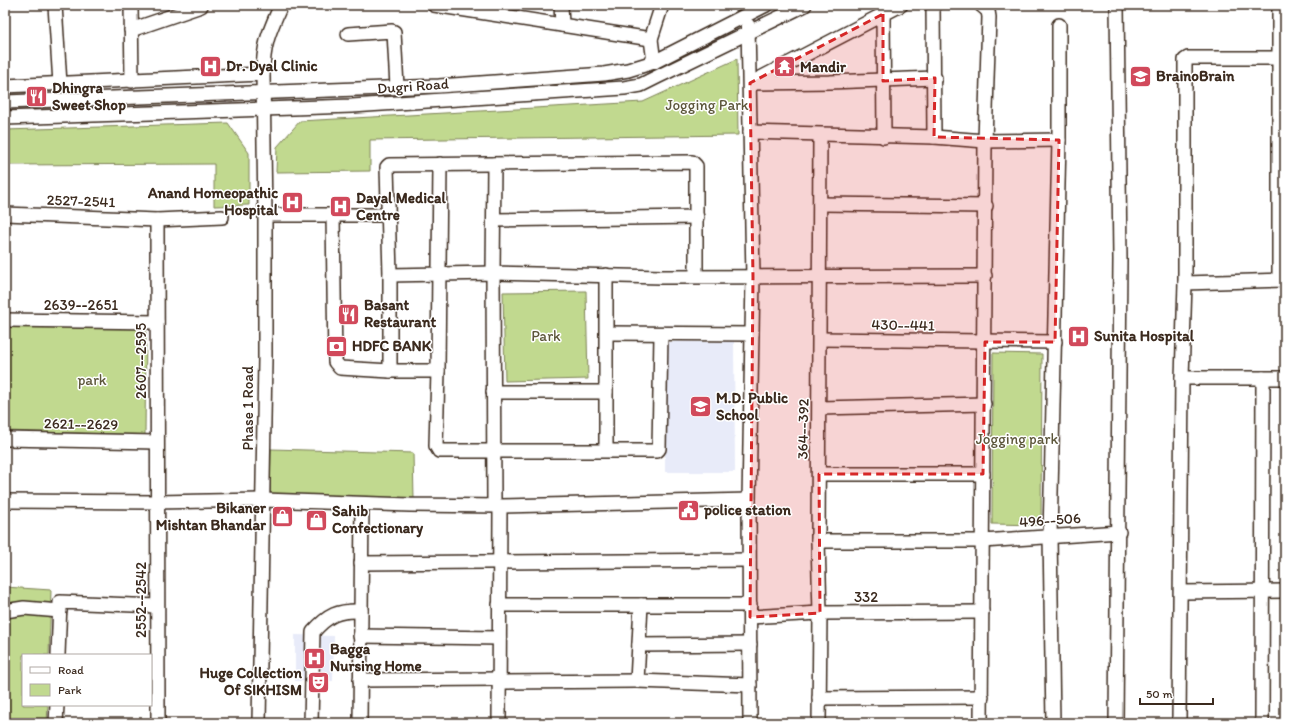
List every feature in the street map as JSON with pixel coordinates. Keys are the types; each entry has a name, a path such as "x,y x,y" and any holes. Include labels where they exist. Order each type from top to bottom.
{"street":[{"path":"56,5 60,84"},
{"path":"131,5 132,81"},
{"name":"Phase 1 Road","path":"259,723 263,500 265,215 263,53 267,38 281,5"},
{"path":"434,5 474,8 562,25 651,39"},
{"path":"561,5 562,25"},
{"path":"654,62 651,39 662,5"},
{"name":"Dugri Road","path":"5,102 397,87 604,74 628,70 654,62 746,9 766,5"},
{"name":"Dugri Road","path":"5,118 352,106 630,87 641,85 805,5"},
{"path":"750,83 901,5"},
{"path":"933,5 935,78 934,137"},
{"path":"981,5 988,11 989,17 985,141 986,206 981,723"},
{"path":"1116,723 1119,532 1119,133 1117,5"},
{"path":"1185,283 1282,280 1282,58 1279,5"},
{"path":"131,30 201,6"},
{"path":"746,9 749,32 753,277 749,500 750,723"},
{"path":"883,14 884,137"},
{"path":"1053,723 1050,536 1059,140 1059,25"},
{"path":"348,34 394,32 397,87"},
{"path":"1179,723 1182,378 1185,283 1185,60 1188,58 1282,58"},
{"path":"5,86 263,74"},
{"path":"750,83 935,78"},
{"path":"750,132 884,137 934,137 985,141 1059,140"},
{"name":"364--392","path":"819,723 820,613 818,541 820,408 820,135"},
{"path":"390,370 390,276 388,215 389,165 692,162 696,166 696,276"},
{"path":"440,164 440,274 436,449 443,451 658,450 660,334"},
{"path":"494,164 493,392 494,450 500,562 499,723"},
{"path":"820,204 986,206"},
{"name":"2527-2541","path":"5,214 157,220 222,217"},
{"path":"265,215 388,215"},
{"path":"333,215 335,362 340,368 438,371"},
{"path":"494,220 696,217"},
{"name":"2607--2595","path":"157,220 157,502"},
{"path":"390,276 493,273 753,277 819,275 985,276"},
{"path":"606,275 606,450"},
{"name":"2639--2651","path":"5,320 157,322"},
{"path":"607,334 752,334"},
{"name":"430--441","path":"820,339 1055,342"},
{"path":"1182,378 1285,378"},
{"path":"1262,723 1263,378"},
{"path":"493,392 606,392"},
{"path":"820,408 984,404"},
{"name":"2621--2629","path":"5,439 156,442"},
{"path":"819,474 983,474"},
{"path":"5,501 157,502 263,500 362,504 497,506 749,500"},
{"name":"2552--2542","path":"157,502 158,723"},
{"path":"360,723 362,504"},
{"name":"496--506","path":"818,541 983,540 1119,532"},
{"path":"361,563 749,560"},
{"path":"1181,592 1285,591"},
{"name":"332","path":"499,605 641,605 820,613 982,612"},
{"path":"638,681 641,605"},
{"path":"5,611 24,608 157,606"},
{"path":"58,654 60,607"},
{"path":"311,723 313,632 325,619 344,610 361,611"},
{"path":"360,636 499,638"},
{"path":"639,645 750,644"},
{"path":"360,680 638,681 750,685"},
{"path":"819,698 982,697"},
{"path":"56,723 57,706"}],"highlighted area":[{"path":"883,14 883,81 935,78 934,137 1059,140 1055,342 985,342 983,474 819,474 820,613 750,617 753,277 750,83"}],"shaded area":[{"name":"M.D. Public School","path":"665,342 734,342 735,472 665,472"},
{"name":"Bagga Nursing Home","path":"295,635 334,636 333,681 295,681"}],"green space":[{"name":"Jogging Park","path":"737,59 738,135 370,140 370,171 276,172 277,147 300,121 643,102"},
{"path":"228,123 249,153 249,205 214,206 214,164 5,165 5,130"},
{"name":"Park","path":"586,291 588,379 505,381 503,292"},
{"name":"park","path":"146,326 145,435 5,431 5,327"},
{"name":"Jogging park","path":"993,353 1042,354 1041,525 992,524"},
{"path":"271,449 413,453 414,499 270,497"},
{"path":"5,587 51,590 49,654 22,654 22,706 48,706 47,723 5,723"}],"place":[{"name":"Dr. Dyal Clinic","path":"211,66"},
{"name":"Mandir","path":"784,67"},
{"name":"BrainoBrain","path":"1140,76"},
{"name":"Dhingra Sweet Shop","path":"36,97"},
{"name":"Anand Homeopathic Hospital","path":"293,202"},
{"name":"Dayal Medical Centre","path":"340,207"},
{"name":"Basant Restaurant","path":"349,314"},
{"name":"Sunita Hospital","path":"1079,336"},
{"name":"HDFC BANK","path":"337,346"},
{"name":"M.D. Public School","path":"700,407"},
{"name":"police station","path":"689,510"},
{"name":"Bikaner Mishtan Bhandar","path":"282,517"},
{"name":"Sahib Confectionary","path":"317,520"},
{"name":"Bagga Nursing Home","path":"315,658"},
{"name":"Huge Collection Of SIKHISM","path":"318,682"}]}
